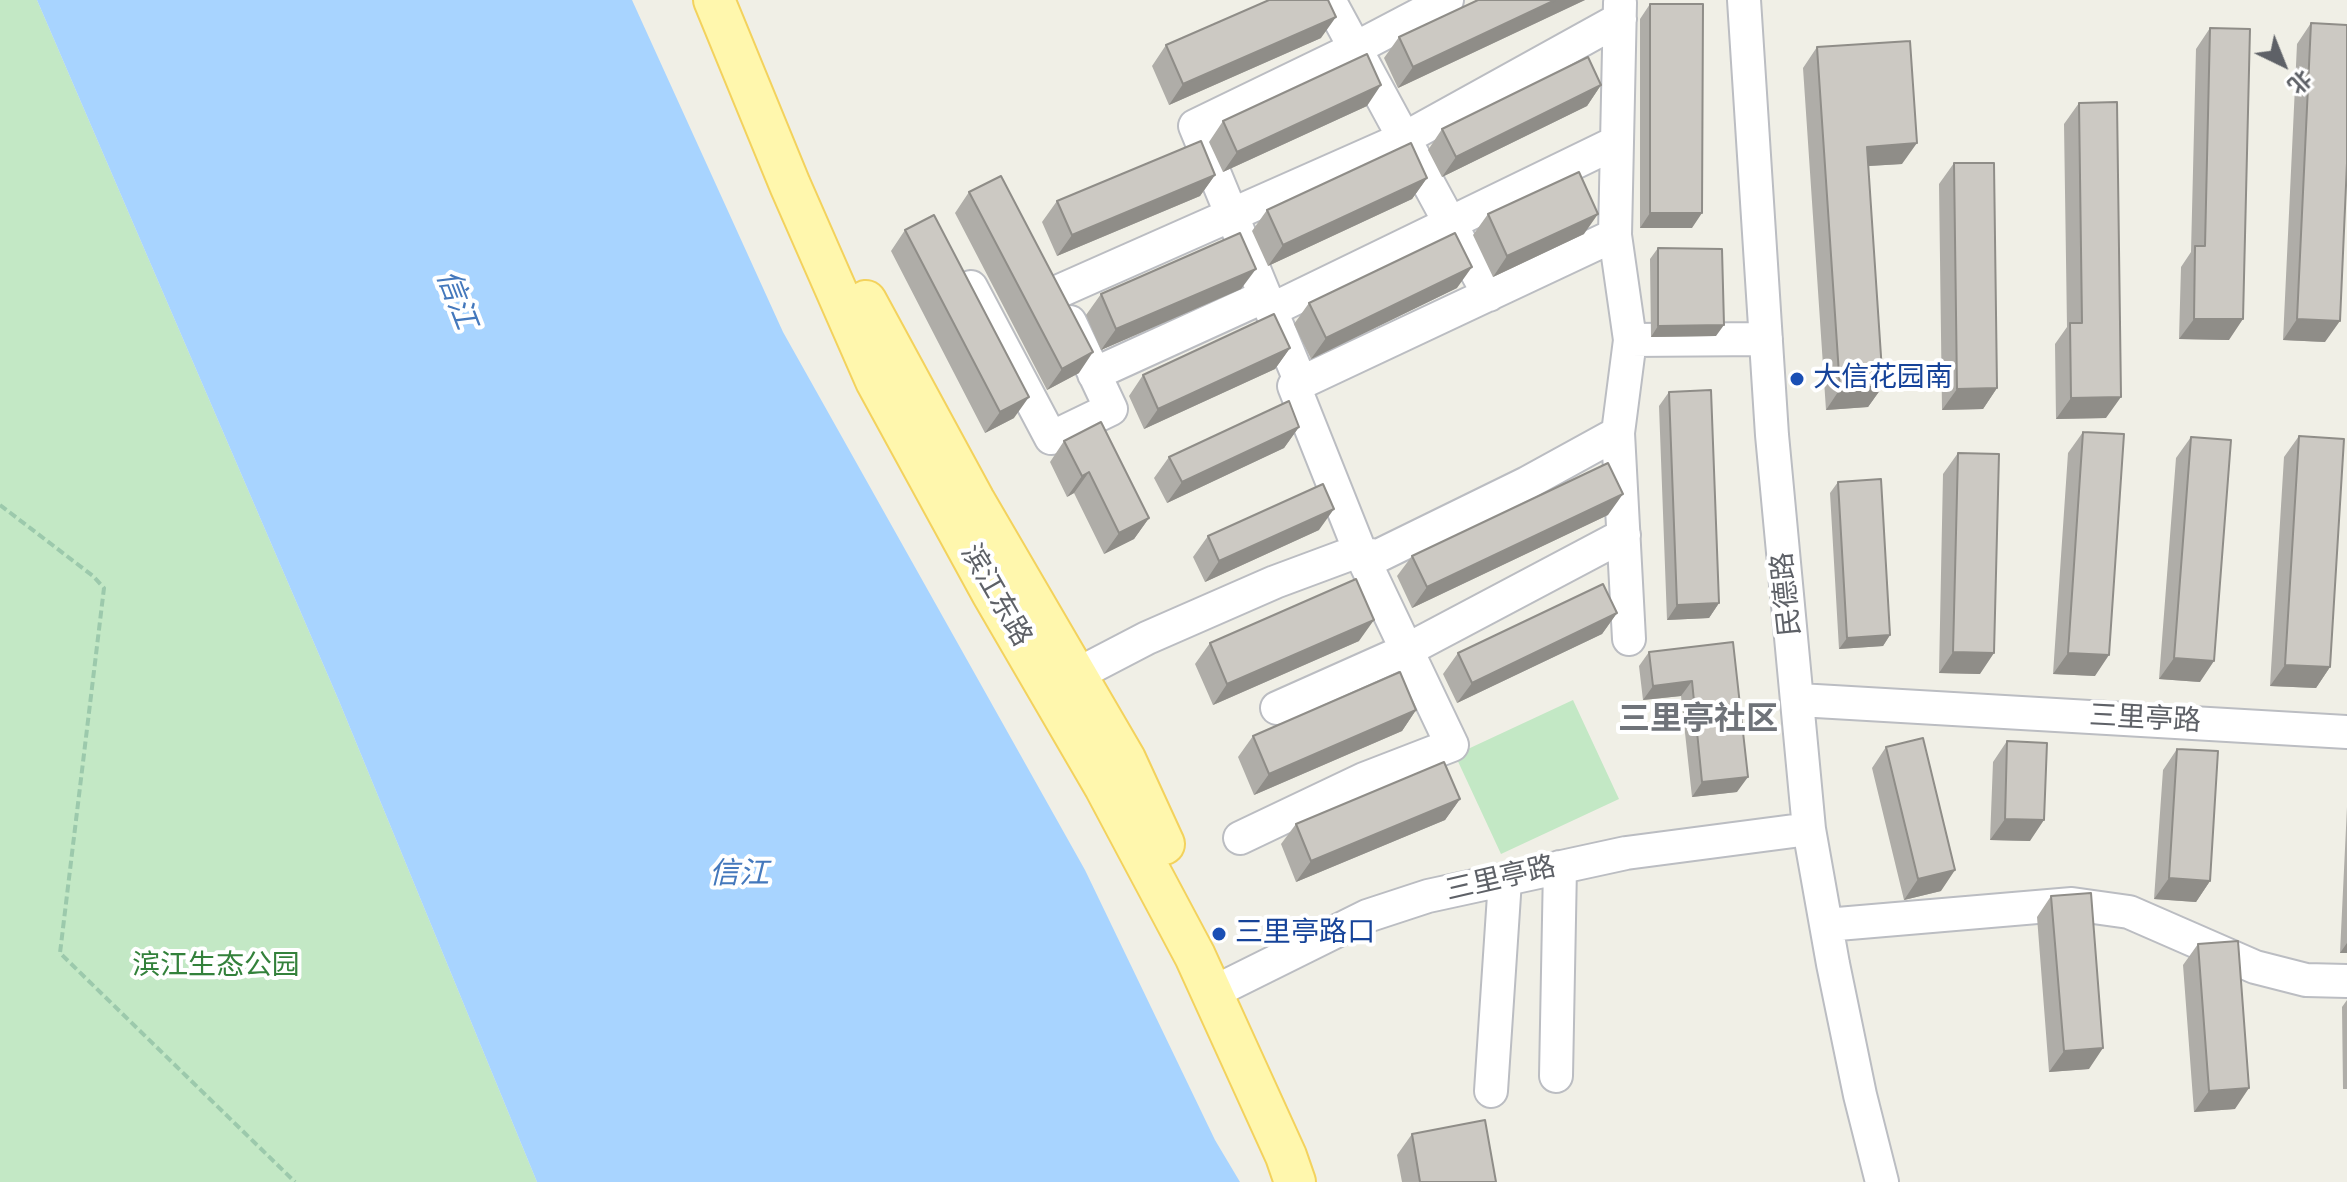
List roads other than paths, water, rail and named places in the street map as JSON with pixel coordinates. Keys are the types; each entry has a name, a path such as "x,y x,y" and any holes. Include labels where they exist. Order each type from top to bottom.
{"main road":[{"name":"滨江东路","path":"714,0 790,185 876,381 992,593 1105,787 1195,956 1221,989 1309,1150 1320,1182"},
{"name":"滨江东路","path":"741,0 756,44 850,271 974,500 1125,759 1221,989 1295,1182"}],"street":[{"path":"1329,0 1489,295"},
{"path":"1301,383 1195,126 1447,0"},
{"name":"民德路","path":"1744,0 1772,435 1809,829 1860,1095 1882,1182"},
{"path":"959,265 1051,438 1111,409 1049,280 1231,214 1405,138 1620,10"},
{"path":"1620,10 1615,235 1630,340 1618,433 1629,639"},
{"path":"1094,374 1451,223 1617,142"},
{"path":"1240,838 1364,779 1452,745 1361,554 1294,386 1615,235"},
{"path":"1630,340 1766,339"},
{"path":"1076,675 1147,638 1275,582 1353,553 1378,556 1527,483 1618,433"},
{"path":"1277,708 1407,650 1624,535"},
{"name":"三里亭路","path":"1799,700 2347,732"},
{"name":"三里亭路","path":"1221,989 1367,916 1428,896 1626,853 1809,829"},
{"path":"1556,1076 1560,867"},
{"path":"1491,1091 1505,880"},
{"path":"1826,925 2072,904 2129,912 2255,967 2306,980 2347,981"}],"water":[{"name":"信江","path":"37,0 632,0 783,332 1085,870 1215,1140 1240,1182 537,1182 339,701"}],"place":[{"name":"大信花园南","path":"1797,379"},
{"name":"三里亭路口","path":"1219,934"}],"district":[{"name":"三里亭社区","path":"1698,721"}],"park label":[{"name":"滨江生态公园","path":"216,967"}]}
